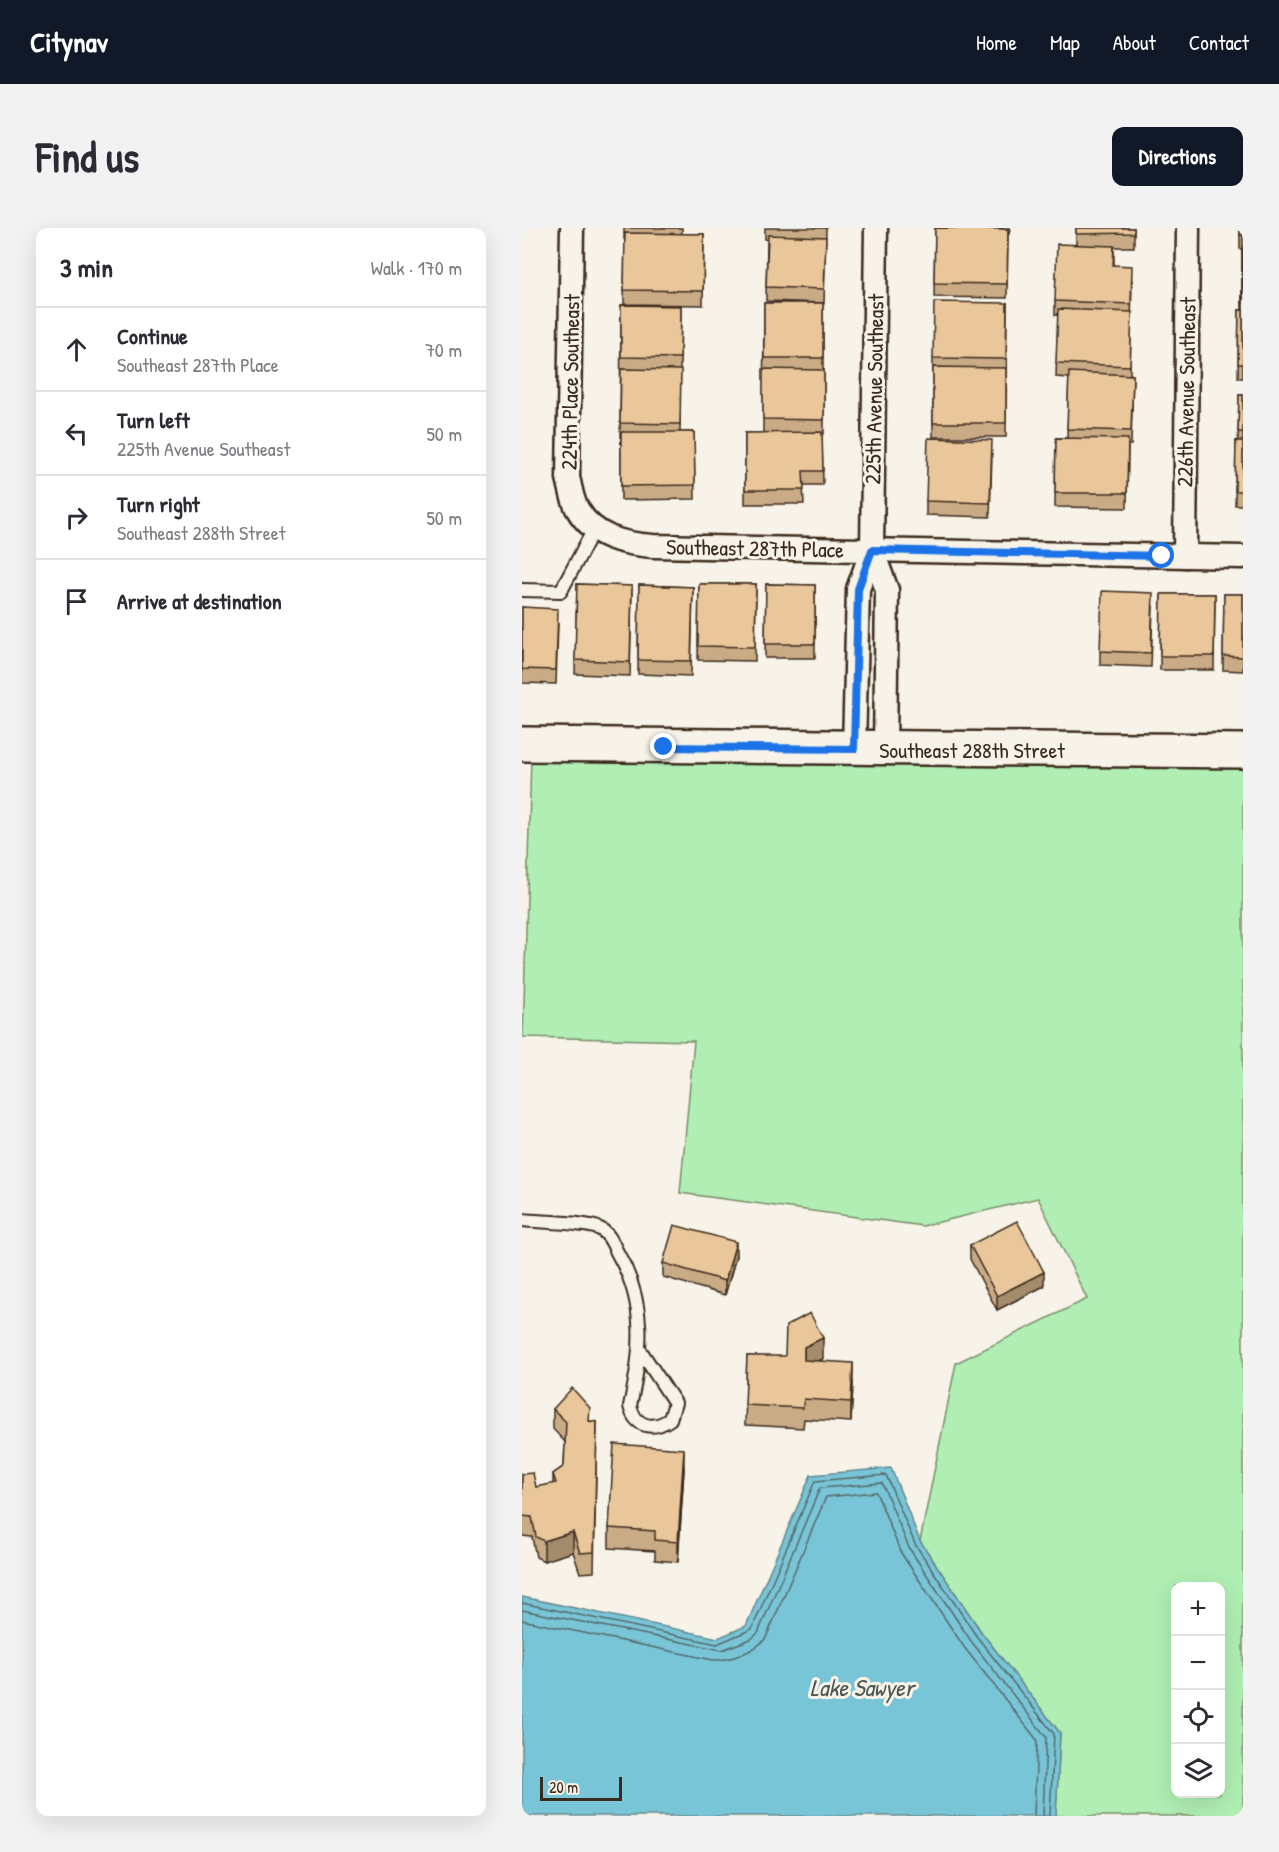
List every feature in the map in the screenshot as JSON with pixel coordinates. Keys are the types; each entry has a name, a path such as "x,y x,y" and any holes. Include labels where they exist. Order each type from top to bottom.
{"street":[{"name":"224th Place Southeast","path":"572,228 568,478 577,509 594,529"},
{"name":"225th Avenue Southeast","path":"870,749 858,589 872,550 876,228"},
{"name":"226th Avenue Southeast","path":"1185,556 1188,228"},
{"name":"Southeast 287th Place","path":"594,529 616,540 653,546 1243,557"},
{"name":"225th Avenue Southeast","path":"870,749 887,590 872,550"},
{"name":"Southeast 288th Street","path":"522,744 1243,752"}],"lane":[{"path":"522,590 561,591 594,529"},
{"path":"522,1220 597,1227 607,1234 623,1263 637,1299 640,1350 630,1406 632,1413 641,1423 654,1426 670,1419 675,1403 640,1350"}],"green space":[{"path":"531,757 1243,764 1243,1816 1056,1816 1060,1733 982,1633 920,1541 956,1363 1087,1299 1038,1198 923,1226 680,1193 694,1041 523,1037"}],"water":[{"name":"Lake Sawyer","path":"891,1468 920,1541 982,1633 1060,1733 1056,1816 522,1816 522,1597 718,1638 746,1626 811,1475"}],"building":[{"path":"935,228 1008,229 1007,284 934,283"},
{"path":"1076,228 1134,228 1134,233 1076,234"},
{"path":"625,233 704,234 703,291 624,290"},
{"path":"768,235 826,237 824,289 766,287"},
{"path":"1057,244 1114,246 1113,265 1132,266 1131,304 1055,301"},
{"path":"1242,248 1243,303 1242,303"},
{"path":"934,302 1007,303 1006,359 933,358"},
{"path":"764,303 823,303 823,358 764,358"},
{"path":"621,305 681,306 680,358 621,357"},
{"path":"1058,309 1132,312 1130,366 1056,363"},
{"path":"1239,310 1243,310 1243,364 1238,364"},
{"path":"933,367 1006,368 1006,423 933,423"},
{"path":"621,369 681,370 680,424 620,423"},
{"path":"763,369 824,370 824,420 763,419"},
{"path":"1069,372 1133,375 1131,431 1067,429"},
{"path":"1239,395 1243,395 1243,432 1238,432"},
{"path":"621,432 694,432 695,485 621,486"},
{"path":"822,432 823,471 803,471 804,490 745,490 745,433"},
{"path":"928,438 992,440 990,503 926,501"},
{"path":"1056,438 1128,439 1127,493 1055,493"},
{"path":"1236,441 1243,441 1243,491 1235,491"},
{"path":"577,584 632,586 630,662 575,660"},
{"path":"699,584 756,584 755,647 698,646"},
{"path":"766,584 815,585 815,644 765,644"},
{"path":"639,585 693,587 691,661 638,660"},
{"path":"1102,591 1153,593 1151,653 1100,651"},
{"path":"1161,594 1215,594 1214,656 1160,656"},
{"path":"1224,594 1243,594 1243,657 1223,656"},
{"path":"522,607 558,609 556,670 522,669"},
{"path":"1017,1221 1044,1272 997,1296 970,1245"},
{"path":"674,1225 736,1242 725,1281 663,1263"},
{"path":"810,1313 823,1338 804,1347 804,1360 853,1363 851,1402 804,1399 803,1408 745,1405 747,1356 785,1356 786,1326"},
{"path":"572,1388 590,1408 589,1421 597,1422 594,1552 580,1553 573,1532 544,1541 536,1537 532,1517 522,1516 522,1474 533,1473 536,1487 556,1483 553,1474 564,1466 566,1422 553,1409"},
{"path":"614,1444 684,1449 678,1542 655,1540 655,1531 609,1528"}],"route":[{"path":"664,747 854,749 858,589 872,550 1162,556"}]}
